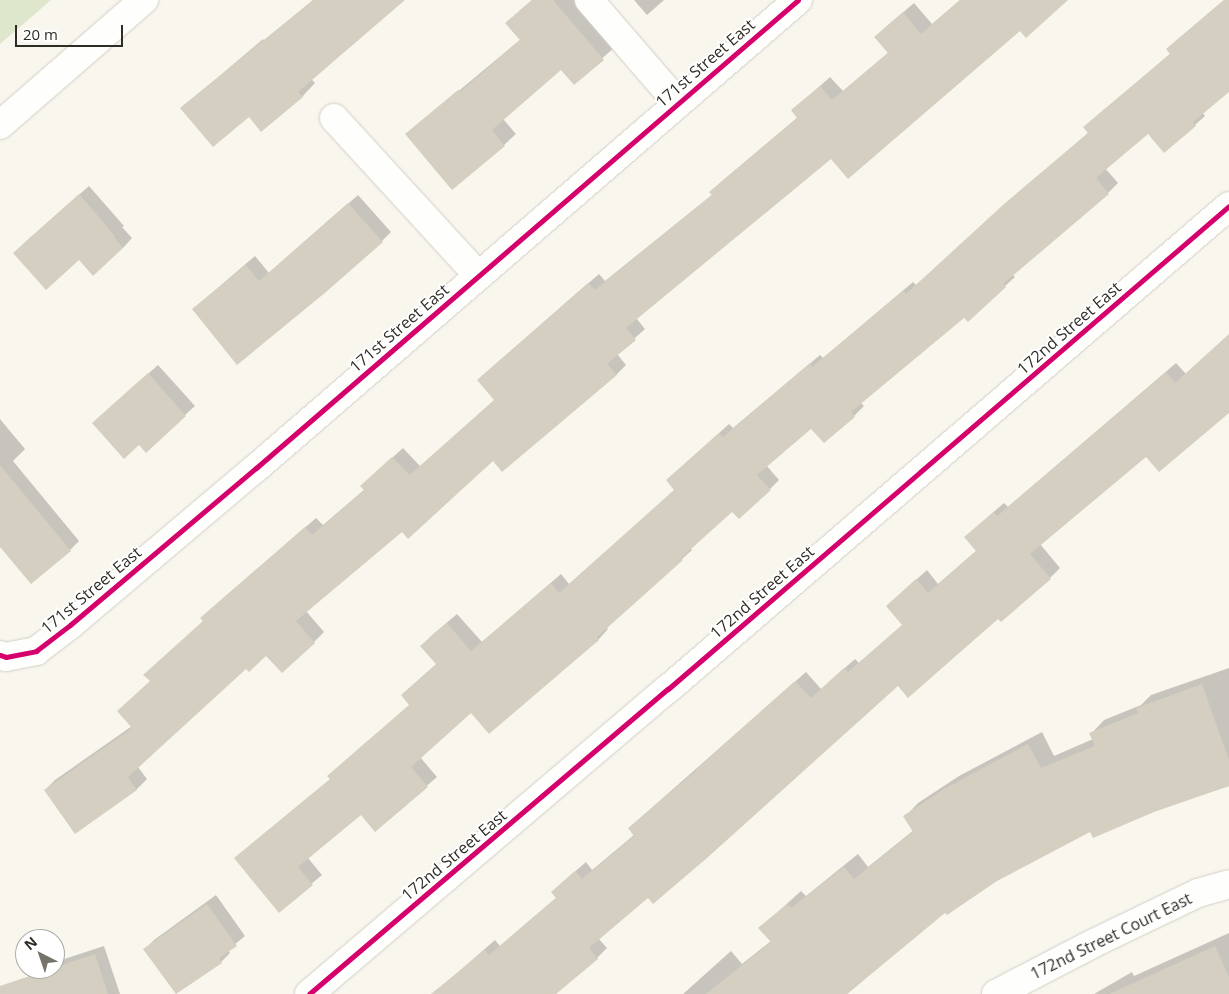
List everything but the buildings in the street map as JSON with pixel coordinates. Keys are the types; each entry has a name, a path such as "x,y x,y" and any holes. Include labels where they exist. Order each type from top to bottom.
{"street":[{"path":"0,125 144,0"},
{"path":"589,0 678,103"},
{"name":"171st Street East","path":"3,656 36,651 70,625 798,0"},
{"path":"334,118 478,276"},
{"name":"172nd Street East","path":"309,994 668,689 1229,206"},
{"name":"172nd Street Court East","path":"996,994 1094,943 1189,898 1229,884"}],"green space":[{"path":"0,0 51,0 0,44"}],"cycle path":[{"path":"0,655 6,657 36,651 70,625 256,468 798,0"},
{"path":"309,994 668,689 1229,206"}]}
